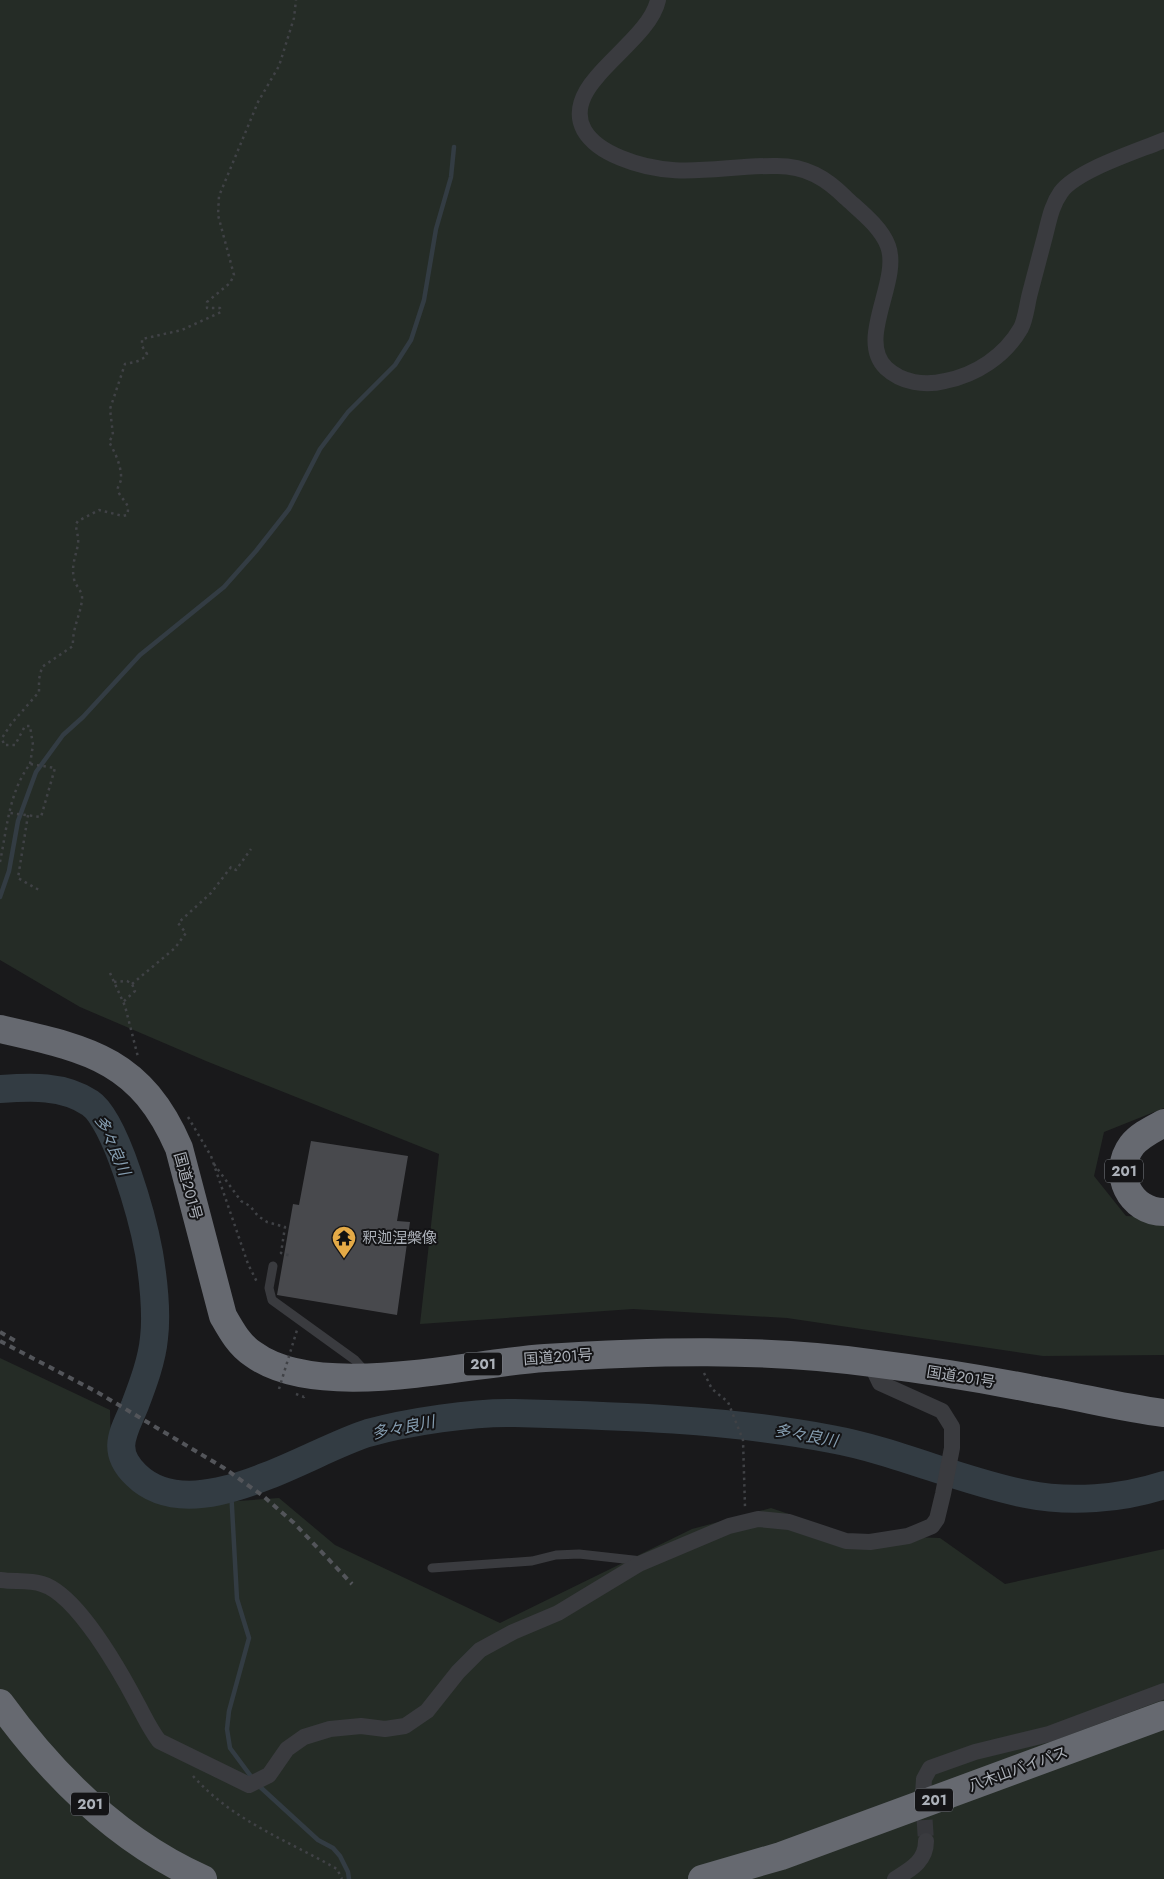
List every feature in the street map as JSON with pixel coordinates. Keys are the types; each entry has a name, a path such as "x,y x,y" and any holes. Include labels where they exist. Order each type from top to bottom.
{"highway":[{"name":"国道201号","path":"0,1029 87,1052 108,1061 142,1088 170,1128 179,1148 223,1316 231,1331 252,1354 290,1372 308,1376 346,1378 506,1360 605,1354 696,1353 827,1358 870,1362 1031,1388 1164,1413"},
{"name":"201","path":"1164,1123 1143,1135 1133,1144 1124,1165 1124,1175 1125,1186 1136,1202 1145,1209 1164,1212"},
{"name":"201","path":"0,1703 44,1759 81,1797 154,1853 203,1879"},
{"name":"八木山バイパス","path":"702,1879 781,1856 1164,1715"},
{"name":"201","path":"0,1732 50,1791 72,1812 117,1850 163,1879"},
{"name":"八木山バイパス","path":"756,1879 1007,1793 1164,1735"}],"street":[{"path":"658,0 650,20 595,79 582,98 579,120 588,138 607,152 633,163 659,170 686,172 776,166 800,167 829,181 876,228 888,245 891,268 877,322 876,345 884,367 905,381 934,384 959,378 1004,352 1022,326 1051,211 1062,191 1074,180 1164,140"},
{"path":"0,1580 41,1583 59,1593 73,1605 118,1669 150,1729 159,1741 249,1785 269,1775 287,1749 304,1737 330,1729 361,1726 385,1729 405,1726 427,1711 458,1672 480,1650 514,1632 558,1613 645,1562 729,1526 758,1519 789,1522 846,1541 870,1542 908,1536 932,1526 937,1519 943,1494 952,1448 952,1427 942,1410 880,1383 870,1362"},
{"path":"923,1794 924,1779 930,1768 976,1752 1049,1734 1164,1691"},
{"path":"896,1879 922,1859 926,1850 926,1841"}],"lane":[{"path":"273,1266 269,1288 272,1300 355,1360 371,1376"},
{"path":"432,1568 532,1561 556,1555 579,1554 645,1562"}],"path":[{"path":"0,862 11,801 17,786 30,764 33,745 30,726 26,726 15,745 4,745 3,733 39,692 39,679 42,668 73,646 72,633 78,618 82,597 74,579 73,569 73,560 78,544 76,524 78,521 99,510 123,516 128,511 127,504 118,492 121,481 117,460 109,442 112,435 110,409 121,372 125,364 141,361 147,354 142,346 142,340 182,330 221,312 220,308 207,308 207,302 230,283 234,275 218,215 219,196 258,102 278,66 294,18 296,0"},
{"path":"10,813 41,817 55,768 30,764"},
{"path":"28,815 18,878 39,890"},
{"path":"132,984 175,948 186,933 178,923 211,893 231,867 236,870 251,849"},
{"path":"114,982 127,981 132,984 135,991 123,1002"},
{"path":"213,1162 241,1201 250,1206 258,1216 267,1222 285,1227 281,1253 291,1256"},
{"path":"279,1389 297,1330"},
{"path":"696,1353 712,1389 728,1402 743,1440 743,1484 747,1521"},
{"path":"193,1775 208,1793 227,1807 261,1829 338,1869 342,1879"}],"shaded area":[{"path":"0,0 1164,0 1164,1108 1104,1132 1094,1176 1126,1216 1164,1218 1164,1355 1043,1356 787,1318 633,1309 420,1324 439,1154 206,1061 80,1007 0,960"},
{"path":"0,1358 110,1410 111,1454 134,1491 167,1506 279,1498 335,1545 500,1623 692,1529 771,1508 851,1535 940,1538 1005,1584 1164,1549 1164,1879 0,1879"}],"building":[{"name":"釈迦涅槃像","path":"311,1141 408,1156 397,1221 410,1222 397,1315 277,1295 293,1204 299,1205"}],"waterway":[{"path":"0,897 9,871 18,821 36,772 63,735 83,717 140,655 224,587 256,551 289,509 320,449 348,412 395,365 411,340 424,300 436,229 451,177 454,147"},
{"name":"多々良川","path":"0,1089 46,1088 80,1097 90,1103 100,1113 119,1149 135,1196 146,1238 152,1273 155,1318 153,1346 149,1363 124,1432 121,1449 128,1466 136,1475 160,1490 188,1495 218,1491 250,1482 368,1433 441,1418 498,1413 673,1420 792,1432 856,1444 977,1482 1043,1497 1095,1498 1130,1494 1164,1485"},
{"path":"231,1489 237,1599 249,1638 229,1711 227,1729 230,1748 253,1779"},
{"path":"258,1785 318,1840 333,1848 340,1856 348,1872 349,1879"}],"tunnel":[{"path":"923,1796 926,1841"}],"railway":[{"path":"0,1332 19,1343"},
{"path":"0,1341 97,1392 224,1468 263,1496 294,1523 352,1584"}],"place":[{"name":"釈迦涅槃像","path":"344,1259"}]}
